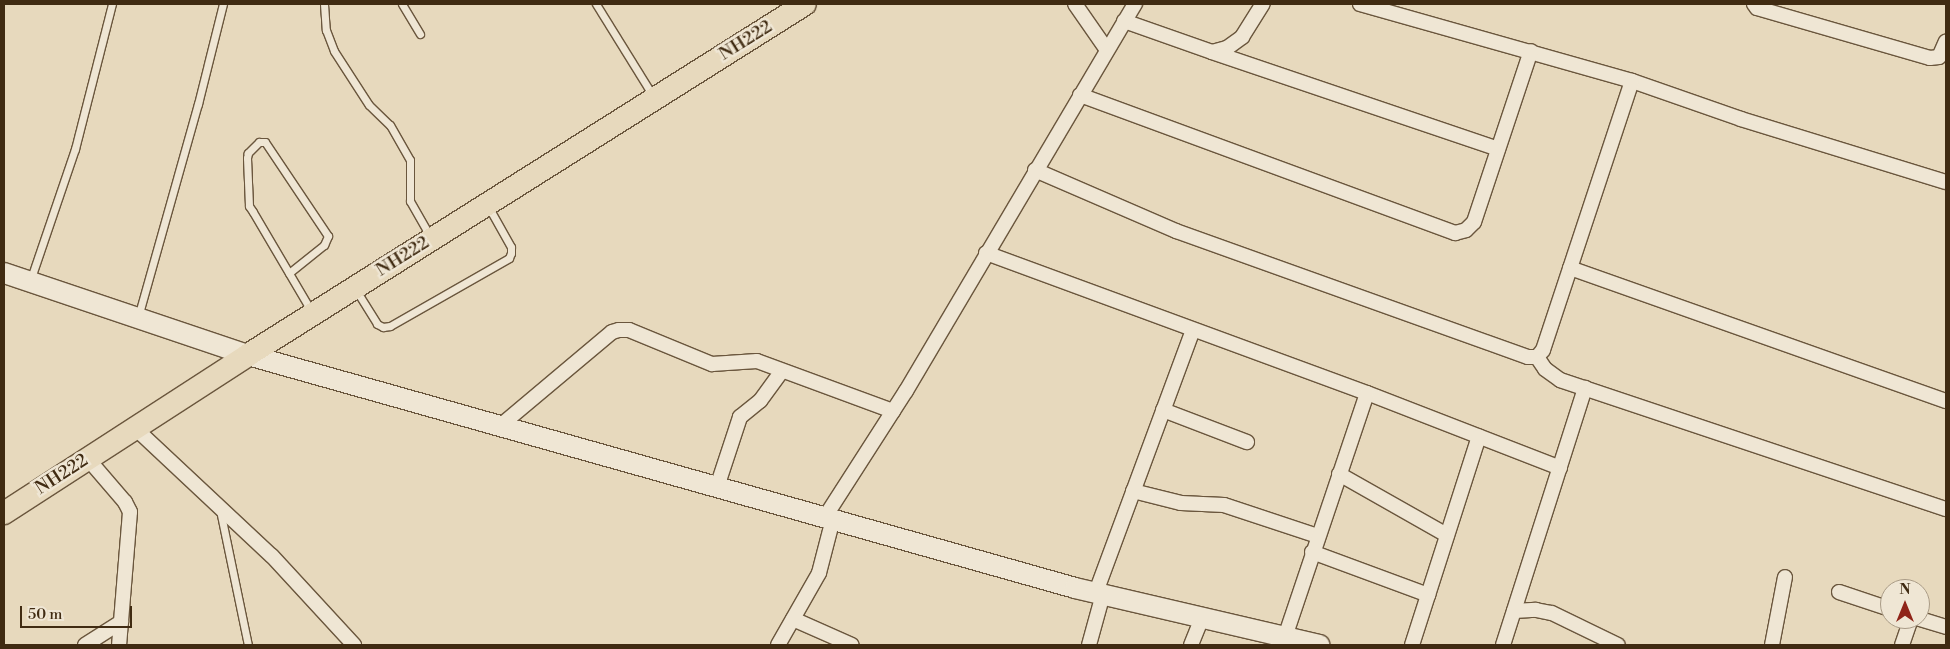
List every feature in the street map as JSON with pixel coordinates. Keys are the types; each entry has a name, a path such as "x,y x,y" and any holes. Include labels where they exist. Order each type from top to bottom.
{"main road":[{"name":"NH222","path":"4,513 248,355 805,4"}],"street":[{"path":"1075,4 1107,50"},
{"path":"778,645 819,573 829,518 1135,4"},
{"path":"1212,52 1227,48 1242,37 1263,4"},
{"path":"1360,4 1632,80 1741,119 1946,182"},
{"path":"1754,4 1757,8 1930,58 1939,57 1946,41"},
{"path":"1124,21 1498,149"},
{"path":"1080,95 1455,233 1466,230 1474,222 1531,51"},
{"path":"1537,357 1543,350 1632,80"},
{"path":"1035,170 1176,231 1519,354 1537,357 1551,375 1585,388 1946,508"},
{"path":"986,253 1366,393 1560,468"},
{"path":"1570,268 1946,401"},
{"path":"4,273 248,355 1099,593 1319,645"},
{"path":"500,426 612,332 619,330 629,330 712,364 757,361 893,412"},
{"path":"1089,645 1099,593 1133,491 1193,330"},
{"path":"717,487 740,417 760,402 782,371"},
{"path":"1504,645 1585,388"},
{"path":"1285,637 1366,393"},
{"path":"1163,410 1247,442"},
{"path":"135,428 272,556 354,645"},
{"path":"1412,645 1478,436"},
{"path":"88,458 125,502 130,512 120,645"},
{"path":"1339,474 1447,535"},
{"path":"1133,491 1181,503 1224,505 1318,536"},
{"path":"1312,552 1428,595"},
{"path":"1772,645 1784,577"},
{"path":"1839,592 1880,606"},
{"path":"1514,610 1536,610 1552,613 1618,645"},
{"path":"1191,645 1202,618"},
{"path":"793,619 852,645"},
{"path":"85,645 122,622"},
{"path":"1930,622 1946,627"},
{"path":"1902,645 1908,629"}],"lane":[{"path":"30,281 75,149 112,4"},
{"path":"138,318 224,4"},
{"path":"324,4 326,30 334,51 369,106 390,125 410,160 410,201 432,239"},
{"path":"402,4 420,34"},
{"path":"596,4 655,98"},
{"path":"288,273 324,246 328,236 265,142 259,142 251,149 247,158 249,206 288,273 313,314"},
{"path":"355,288 377,324 383,327 390,326 509,258 512,253 511,247 487,204"},
{"path":"220,507 248,645"}]}
